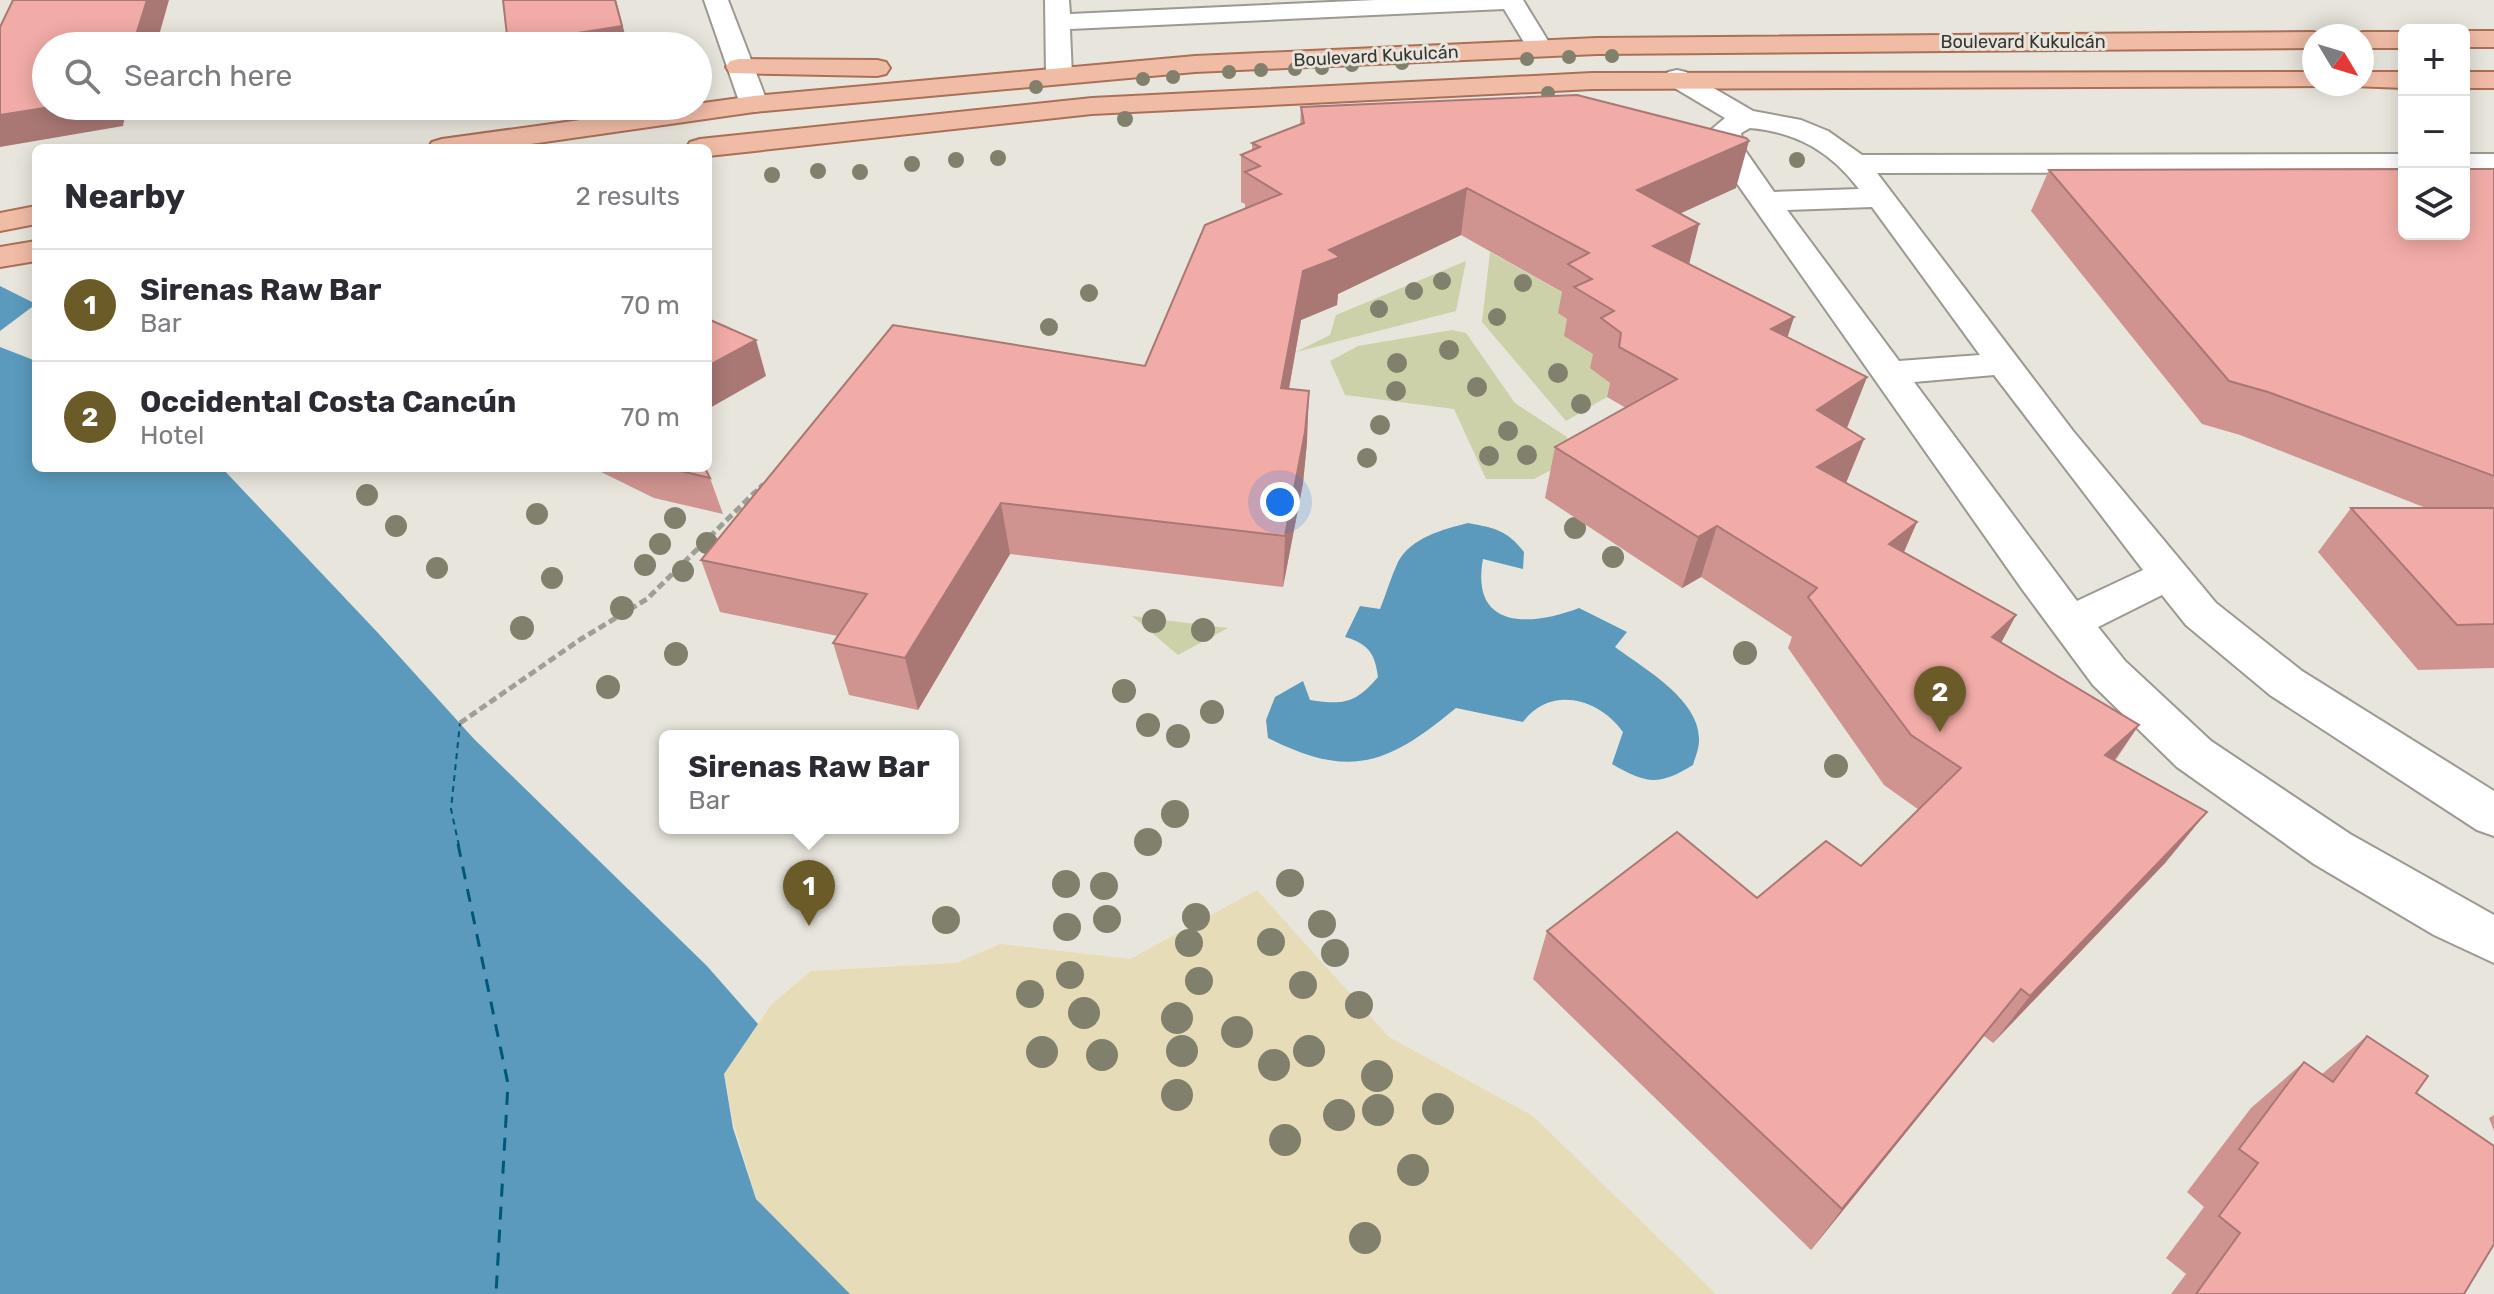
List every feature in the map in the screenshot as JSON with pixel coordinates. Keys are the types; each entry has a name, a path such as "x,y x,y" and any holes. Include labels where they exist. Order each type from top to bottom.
{"main road":[{"path":"2470,39 2494,39"},
{"name":"Boulevard Kukulcán","path":"712,110 1195,64 1540,49 2302,40"},
{"path":"2374,40 2398,40"},
{"path":"739,67 929,68 1049,77"},
{"name":"Boulevard Kukulcán","path":"712,147 1092,106 1677,78 2302,80"},
{"path":"2374,80 2398,80"},
{"path":"2470,80 2494,80"},
{"name":"Boulevard Kukulcán","path":"470,144 641,120"},
{"path":"0,222 32,216"},
{"path":"0,257 32,252"}],"street":[{"path":"716,0 754,104"},
{"path":"1049,77 1058,11 1511,0 1540,49"},
{"path":"1677,78 1746,119 1780,122 1846,155 2398,163"},
{"path":"1789,78 2004,364 2201,614 2286,683 2494,816"},
{"path":"1746,119 1726,129 1730,149 1888,373 2109,673 2194,754 2332,849 2494,940"},
{"path":"2470,163 2494,163"},
{"path":"1765,201 1879,198"},
{"path":"1888,373 2004,364"},
{"path":"2070,623 2169,574"}],"path":[{"path":"460,723 581,639 647,599 707,543 771,475"}],"green space":[{"path":"1490,252 1579,302 1582,329 1603,361 1591,368 1610,383 1607,397 1566,421 1482,322"},
{"path":"1466,261 1456,311 1296,352 1330,335 1336,315"},
{"path":"1452,330 1466,333 1515,403 1567,437 1570,460 1534,479 1486,479 1454,409 1345,395 1330,361 1358,346"},
{"path":"1132,616 1228,628 1178,655"}],"sand":[{"path":"1257,890 1389,1037 1533,1116 1716,1294 850,1294 756,1199 733,1121 724,1074 772,1004 811,971 957,963 1000,944 1130,959"}],"water":[{"path":"0,286 32,302 32,307 0,331"},
{"path":"0,347 32,359 32,472 226,472 474,739 707,966 758,1024 724,1074 733,1128 756,1199 850,1294 0,1294"},
{"path":"1468,523 1500,531 1524,552 1523,569 1483,559 1481,582 1486,599 1495,610 1508,617 1524,619 1542,618 1579,608 1627,632 1615,647 1668,686 1691,712 1699,741 1693,765 1671,777 1652,780 1624,771 1612,764 1623,732 1601,711 1574,700 1547,703 1534,710 1523,722 1456,708 1410,742 1368,760 1346,762 1323,759 1268,738 1266,720 1275,697 1303,681 1310,700 1331,702 1348,700 1370,686 1378,677 1373,656 1360,643 1345,637 1360,606 1380,609 1398,562 1411,547 1428,536"}],"building":[{"path":"13,0 147,0 137,32 32,32 32,110 0,115 0,27"},
{"path":"503,0 615,0 622,26 584,32 507,32"},
{"path":"1577,95 1749,141 1637,190 1699,224 1653,246 1794,317 1771,329 1867,377 1817,410 1864,439 1817,467 1917,522 1889,544 2016,615 1992,637 2139,725 2105,755 2207,812 2030,996 2021,989 1842,1209 1547,931 1677,832 1757,898 1826,841 1861,866 1961,768 1911,735 1808,597 1817,588 1717,526 1698,537 1555,447 1677,379 1619,347 1621,333 1601,318 1614,311 1574,287 1592,279 1568,264 1589,253 1467,188 1329,250 1340,257 1303,271 1281,388 1309,391 1305,432 1285,536 1001,503 905,658 833,643 867,594 701,560 893,325 1145,366 1205,225 1281,194 1245,172 1260,166 1241,155 1260,147 1252,143 1304,123 1301,107"},
{"path":"2398,169 2398,240 2470,240 2470,169 2494,169 2494,476 2268,392 2229,381 2049,170"},
{"path":"712,321 756,340 712,364"},
{"path":"685,472 707,472 710,478"},
{"path":"2351,508 2494,508 2494,624 2457,625"},
{"path":"2367,1036 2428,1076 2416,1093 2494,1146 2494,1244 2464,1294 2196,1294 2240,1233 2219,1216 2258,1163 2239,1149 2304,1062 2333,1082"}],"ferry route":[{"path":"459,846 451,809 460,723"},
{"path":"458,844 508,1084 496,1294"}],"place":[{"name":"Occidental Costa Cancún","path":"1940,732"},
{"name":"Sirenas Raw Bar","path":"809,926"}]}
